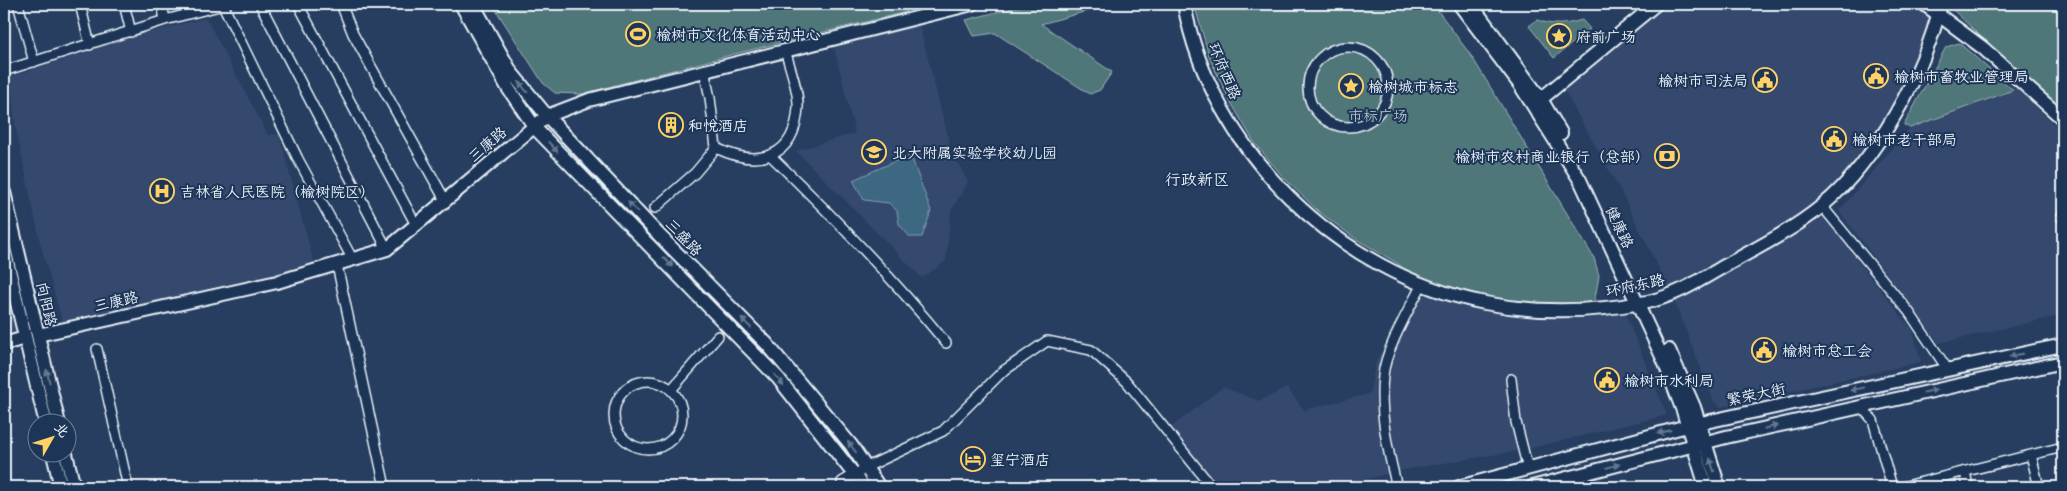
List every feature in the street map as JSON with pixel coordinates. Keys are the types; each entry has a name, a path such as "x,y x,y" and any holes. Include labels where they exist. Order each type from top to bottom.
{"main road":[{"path":"461,4 508,88 534,126 587,184 656,251 754,353 864,487"},
{"name":"三盛路","path":"472,4 511,72 547,116 658,234 767,344 867,468 879,487"},
{"name":"三康路","path":"38,335 277,282 387,249 547,116 589,100 785,50 926,9 972,4"},
{"name":"环府西路","path":"1184,4 1201,62 1221,106 1247,147"},
{"name":"健康路","path":"1459,4 1520,85 1554,137 1580,180 1643,302"},
{"name":"健康路","path":"1471,4 1541,99 1586,175 1643,302 1664,360 1719,487"},
{"path":"1541,99 1656,4"},
{"path":"1924,4 1940,9 2063,119"},
{"name":"环府东路","path":"1247,147 1277,185 1312,218 1351,248 1392,272 1422,284 1484,303 1532,310 1580,311 1643,302 1672,295 1695,283 1781,233 1822,206 1853,174 1892,119 1924,58 1940,9"},
{"name":"向阳路","path":"4,192 57,414"},
{"name":"向阳路","path":"4,249 44,414"},
{"path":"4,344 25,338"},
{"name":"繁荣大街","path":"1459,487 1693,425 2063,345"},
{"path":"1532,487 1699,443 2063,362"},
{"name":"健康路","path":"1699,443 1706,487"},
{"path":"55,464 61,487"},
{"path":"68,464 74,487"}],"street":[{"path":"18,4 34,62"},
{"path":"80,4 90,45"},
{"path":"124,4 131,32"},
{"path":"162,4 165,20"},
{"path":"4,71 131,32 196,8 225,4 298,159 353,260"},
{"path":"260,4 387,249"},
{"path":"298,4 416,225"},
{"path":"341,4 353,34 445,200"},
{"path":"1343,47 1360,49 1375,58 1387,77 1388,88 1382,109 1374,118 1363,124 1351,127 1333,123 1318,113 1308,91 1309,78 1314,67 1322,57 1343,47"},
{"path":"716,148 734,156 756,159 770,155 793,136 798,105 785,50"},
{"path":"655,208 695,173 716,148 710,98 704,70"},
{"path":"770,155 890,276 946,343"},
{"path":"1822,206 1909,312 1948,370"},
{"path":"337,265 385,487"},
{"path":"1397,487 1386,431 1383,375 1392,348 1422,284"},
{"path":"671,390 718,336"},
{"path":"842,482 943,431 1002,372 1047,341 1091,350 1127,382 1212,487"},
{"path":"97,349 128,487"},
{"path":"1511,379 1516,422 1528,469"},
{"path":"651,381 661,383 671,390 678,399 682,411 677,434 658,448 646,449 626,441 619,433 614,419 616,402 622,392 640,382 651,381"},
{"path":"1861,407 1874,420 1892,487"},
{"path":"1902,487 2063,447"},
{"path":"2031,455 2039,487"},
{"path":"1965,471 1968,487"}],"shaded area":[{"path":"1656,4 1924,4 1939,14 1879,138 1822,206 1856,259 1913,331 1921,362 1721,407 1714,402 1672,295 1619,188 1560,83"},
{"name":"吉林省人民医院（榆树院区）","path":"206,18 268,135 279,134 315,267 290,270 63,323 41,246 15,124 10,77 130,37"},
{"name":"北大附属实验学校幼儿园","path":"919,24 952,153 968,182 951,211 946,261 922,278 796,151 855,133 833,43"},
{"path":"2017,88 2063,133 2063,315 1939,343 1839,211 1910,128"},
{"path":"907,156 912,159 931,211 922,237 910,237 899,224 897,211 889,203 864,200 853,180"},
{"path":"4,249 25,338 4,343"},
{"path":"1423,293 1504,314 1564,317 1622,306 1667,415 1523,450 1408,469 1331,487 1212,487 1168,430 1223,387 1259,401 1287,388 1304,410 1369,394 1377,358"}],"green space":[{"path":"492,4 908,4 906,12 582,94 555,93 543,83"},
{"path":"1028,4 1112,4 1041,24 1112,72 1100,90 1090,94 995,33 974,36 966,20"},
{"name":"市标广场","path":"1194,4 1433,4 1472,57 1594,258 1599,276 1593,309 1516,308 1422,284 1397,263 1356,239 1318,211 1284,178 1254,142 1230,101 1210,59"},
{"path":"1947,4 2063,4 2063,116"},
{"path":"1537,20 1559,24 1582,20 1590,29 1554,58 1529,26"},
{"path":"1959,43 2013,90 1910,128 1904,125 1946,47"}],"place":[{"name":"榆树市文化体育活动中心","path":"638,34"},
{"name":"府前广场","path":"1559,36"},
{"name":"榆树市畜牧业管理局","path":"1876,76"},
{"name":"榆树市司法局","path":"1765,80"},
{"name":"榆树城市标志","path":"1351,86"},
{"name":"和悦酒店","path":"671,125"},
{"name":"榆树市老干部局","path":"1834,139"},
{"name":"北大附属实验学校幼儿园","path":"874,152"},
{"name":"榆树市农村商业银行（总部）","path":"1667,156"},
{"name":"吉林省人民医院（榆树院区）","path":"162,191"},
{"name":"榆树市总工会","path":"1764,350"},
{"name":"榆树市水利局","path":"1607,380"},
{"name":"玺宁酒店","path":"973,459"}],"district":[{"name":"行政新区","path":"1197,179"}]}
